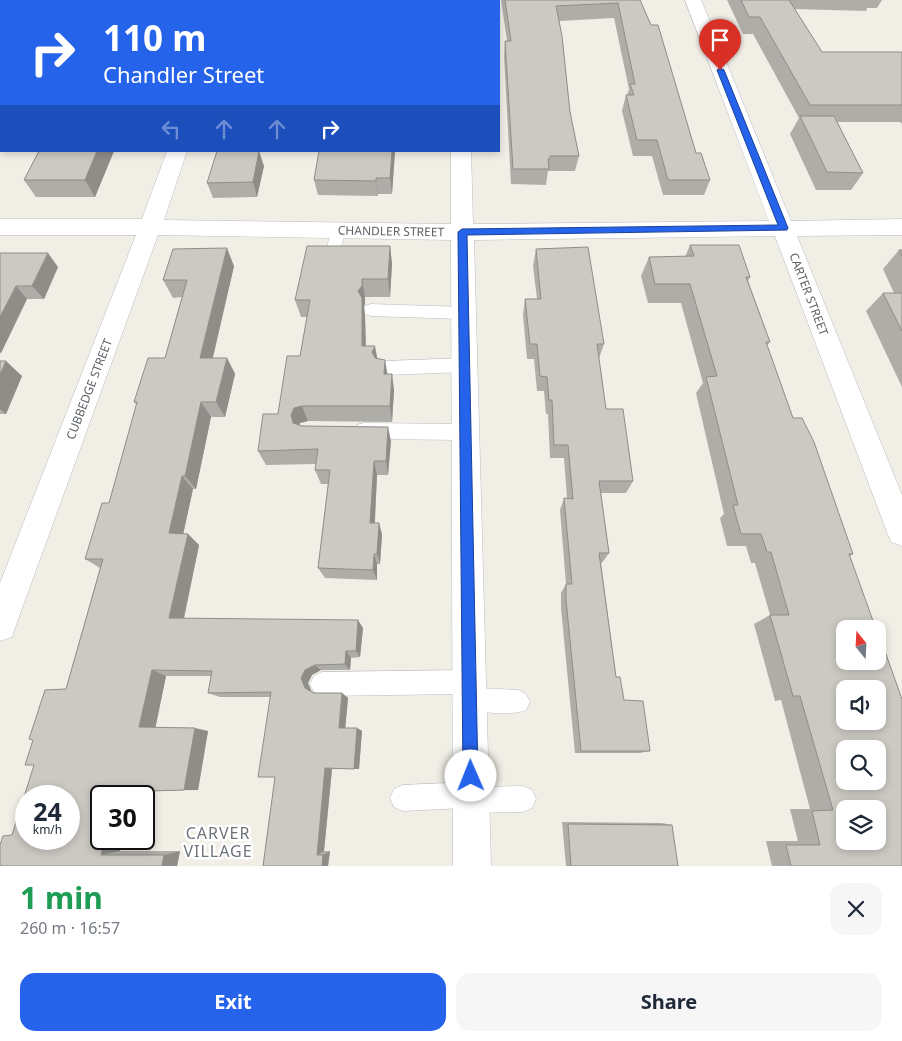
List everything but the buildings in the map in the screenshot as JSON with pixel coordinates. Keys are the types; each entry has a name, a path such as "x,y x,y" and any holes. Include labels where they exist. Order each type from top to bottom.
{"street":[{"name":"CARTER STREET","path":"692,0 784,228 902,532"},
{"name":"CUBBEDGE STREET","path":"0,625 177,152"},
{"path":"461,152 472,866"},
{"name":"CHANDLER STREET","path":"0,227 150,227 462,232 902,227"}],"lane":[{"path":"333,253 338,230"},
{"path":"371,310 464,313"},
{"path":"386,368 464,365"},
{"path":"348,431 466,432"},
{"path":"322,684 470,691 518,702"},
{"path":"403,798 471,797 523,799"}],"district":[{"name":"CARVER VILLAGE","path":"218,842"}],"route":[{"path":"471,776 462,232 784,228 720,70"}]}
